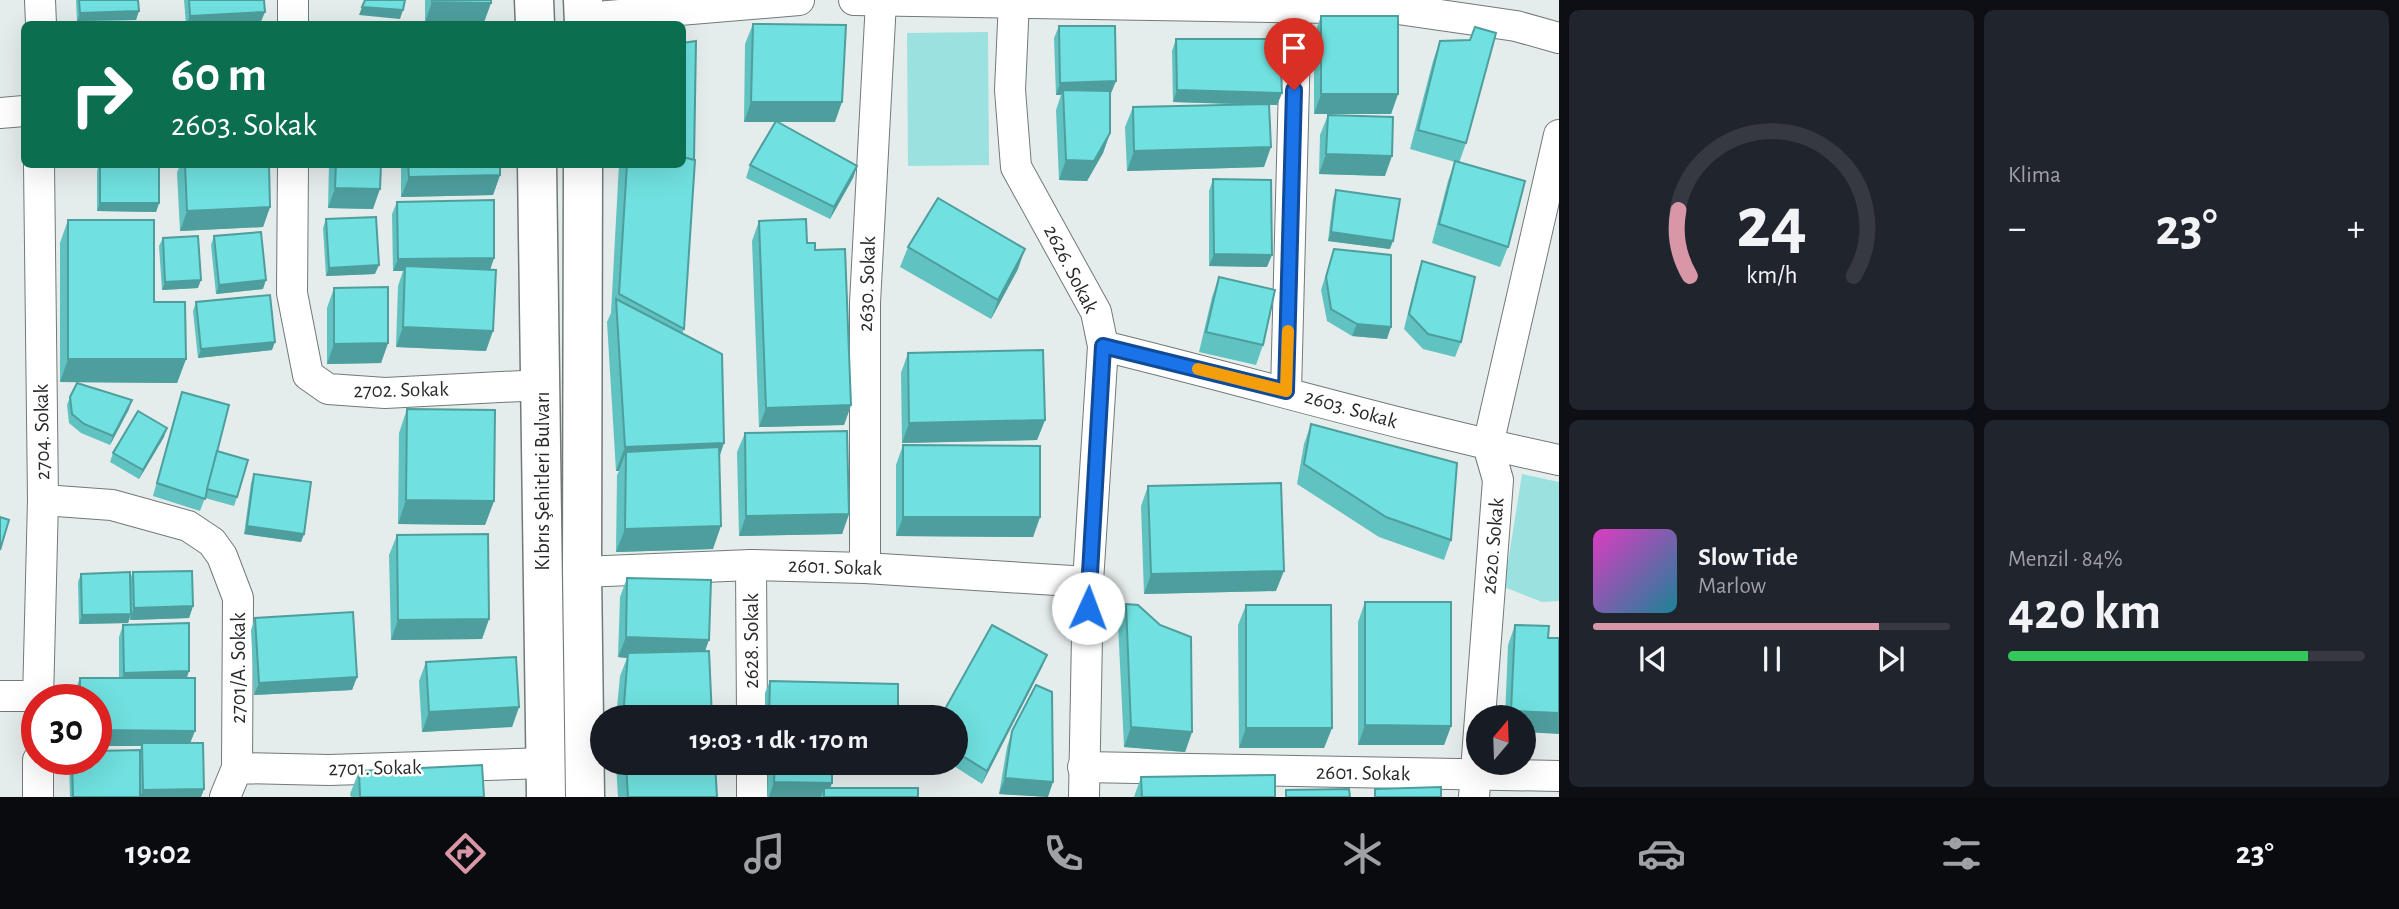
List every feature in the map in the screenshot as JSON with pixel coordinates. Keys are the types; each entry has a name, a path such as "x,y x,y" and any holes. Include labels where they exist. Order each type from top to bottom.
{"main road":[{"path":"534,0 535,21"},
{"name":"Kıbrıs Şehitleri Bulvarı","path":"537,168 545,780"},
{"name":"Kıbrıs Şehitleri Bulvarı","path":"583,168 582,572 585,797"}],"street":[{"path":"40,0 41,21"},
{"path":"293,0 293,21"},
{"path":"584,14 799,0"},
{"path":"853,0 1398,9 1516,26 1559,38"},
{"name":"2630. Sokak","path":"865,568 865,303 881,1"},
{"name":"2626. Sokak","path":"1014,2 1010,89 1016,167 1096,312 1103,346 1088,582 1084,797"},
{"path":"1286,391 1296,8"},
{"path":"0,113 21,111"},
{"path":"1488,445 1559,135"},
{"name":"2704. Sokak","path":"38,684 43,500 39,168"},
{"name":"2702. Sokak","path":"293,168 292,293 308,375 328,389 385,393 541,384"},
{"name":"2603. Sokak","path":"1103,346 1488,445 1559,460"},
{"name":"2620. Sokak","path":"1474,786 1499,480 1488,445"},
{"name":"2701/A. Sokak","path":"43,500 112,505 188,526 212,542 222,556 239,598 237,768"},
{"name":"2601. Sokak","path":"582,572 751,565 865,568 1088,582"},
{"name":"2628. Sokak","path":"751,565 752,705"},
{"path":"0,696 21,697"},
{"name":"2601. Sokak","path":"1083,767 1474,786 1559,776"},
{"path":"225,797 237,768"},
{"name":"2701. Sokak","path":"237,768 545,780"},
{"path":"38,775 38,797"},
{"path":"752,775 752,797"}],"shaded area":[{"path":"988,32 989,165 908,166 907,33"},
{"path":"1522,474 1559,482 1559,601 1542,602 1504,587"}],"building":[{"path":"79,0 138,0 139,11 80,13"},
{"path":"189,0 264,0 265,12 190,16"},
{"path":"365,0 405,0 403,10 362,7"},
{"path":"491,0 491,3 432,2"},
{"path":"1321,16 1398,16 1398,94 1321,94"},
{"path":"753,24 846,25 842,102 751,102"},
{"path":"1059,26 1115,26 1116,81 1060,83"},
{"path":"1475,27 1496,33 1466,143 1418,130 1440,41 1470,40"},
{"path":"1176,39 1280,39 1282,93 1177,90"},
{"path":"696,41 694,160 686,158 686,42"},
{"path":"1063,90 1110,91 1110,133 1094,161 1066,160"},
{"path":"1269,104 1271,147 1134,151 1133,107"},
{"path":"1328,115 1393,117 1392,156 1326,154"},
{"path":"776,121 857,166 834,207 750,165"},
{"path":"686,158 695,160 684,329 619,294 627,168 686,168"},
{"path":"1455,161 1525,181 1508,247 1439,224"},
{"path":"100,168 159,168 159,203 100,203"},
{"path":"185,168 269,168 270,207 187,211"},
{"path":"336,168 381,168 380,189 335,188"},
{"path":"408,168 500,168 500,175 409,177"},
{"path":"1213,179 1271,180 1272,255 1214,254"},
{"path":"1336,190 1400,199 1393,241 1331,232"},
{"path":"938,198 1025,249 998,300 908,247"},
{"path":"494,200 494,258 398,259 397,202"},
{"path":"376,217 379,265 329,268 326,219"},
{"path":"806,219 807,243 815,243 815,250 845,249 851,405 766,408 759,221"},
{"path":"68,220 154,220 154,302 185,302 186,359 68,359"},
{"path":"261,232 266,280 219,285 214,236"},
{"path":"198,236 201,280 165,282 163,238"},
{"path":"1334,249 1391,255 1391,327 1357,324 1331,309 1326,277"},
{"path":"1422,261 1475,277 1461,342 1428,334 1409,314"},
{"path":"405,266 496,270 493,331 403,327"},
{"path":"1219,277 1275,290 1263,345 1206,332"},
{"path":"388,287 388,343 334,344 334,288"},
{"path":"270,295 275,342 201,349 196,302"},
{"path":"616,299 722,354 724,443 625,447"},
{"path":"1043,350 1045,420 909,423 908,353"},
{"path":"77,383 132,400 113,436 84,424 72,414 70,397"},
{"path":"182,392 229,405 205,499 157,483"},
{"path":"407,409 495,410 494,501 406,500"},
{"path":"138,411 167,428 143,470 113,453"},
{"path":"1311,424 1457,463 1451,540 1386,517 1304,464"},
{"path":"847,431 849,514 746,516 745,433"},
{"path":"903,445 1040,446 1040,517 903,517"},
{"path":"719,447 721,526 625,529 626,452"},
{"path":"217,451 248,460 237,497 207,489"},
{"path":"254,474 311,482 304,534 247,526"},
{"path":"1281,483 1284,571 1151,574 1148,486"},
{"path":"0,517 9,520 0,550"},
{"path":"488,534 489,619 398,620 397,535"},
{"path":"192,571 193,606 134,608 133,572"},
{"path":"130,572 131,614 82,615 81,574"},
{"path":"627,578 711,580 709,640 626,637"},
{"path":"1365,602 1451,602 1451,726 1365,725"},
{"path":"1126,604 1138,605 1160,625 1191,637 1192,732 1131,727"},
{"path":"1246,605 1331,605 1332,728 1246,728"},
{"path":"353,612 357,677 259,683 255,618"},
{"path":"189,623 189,671 124,673 123,625"},
{"path":"992,625 1047,655 987,771 968,759 968,705 947,705"},
{"path":"1515,625 1549,626 1548,638 1559,638 1559,713 1536,712 1536,705 1511,705"},
{"path":"709,651 711,705 624,705 628,653"},
{"path":"516,657 519,707 429,712 426,662"},
{"path":"80,678 195,678 195,731 112,730 112,684 80,684"},
{"path":"770,681 898,684 898,705 769,705"},
{"path":"1036,685 1052,692 1053,782 1005,778 1012,731"},
{"path":"142,743 203,743 204,789 143,790"},
{"path":"140,750 140,797 73,797 72,775 112,775 112,751"},
{"path":"482,765 484,797 360,797 359,771"},
{"path":"627,775 716,775 717,797 628,797"},
{"path":"774,775 832,775 832,783 774,782"},
{"path":"1275,775 1275,797 1142,797 1141,777"},
{"path":"1441,787 1441,797 1375,797 1375,789"},
{"path":"824,788 918,788 918,797 824,797"},
{"path":"1349,789 1350,797 1286,797 1286,790"}],"slow traffic":[{"path":"1198,369 1286,391 1288,331"}],"route":[{"path":"1088,608 1103,346 1286,391 1294,90"}]}
